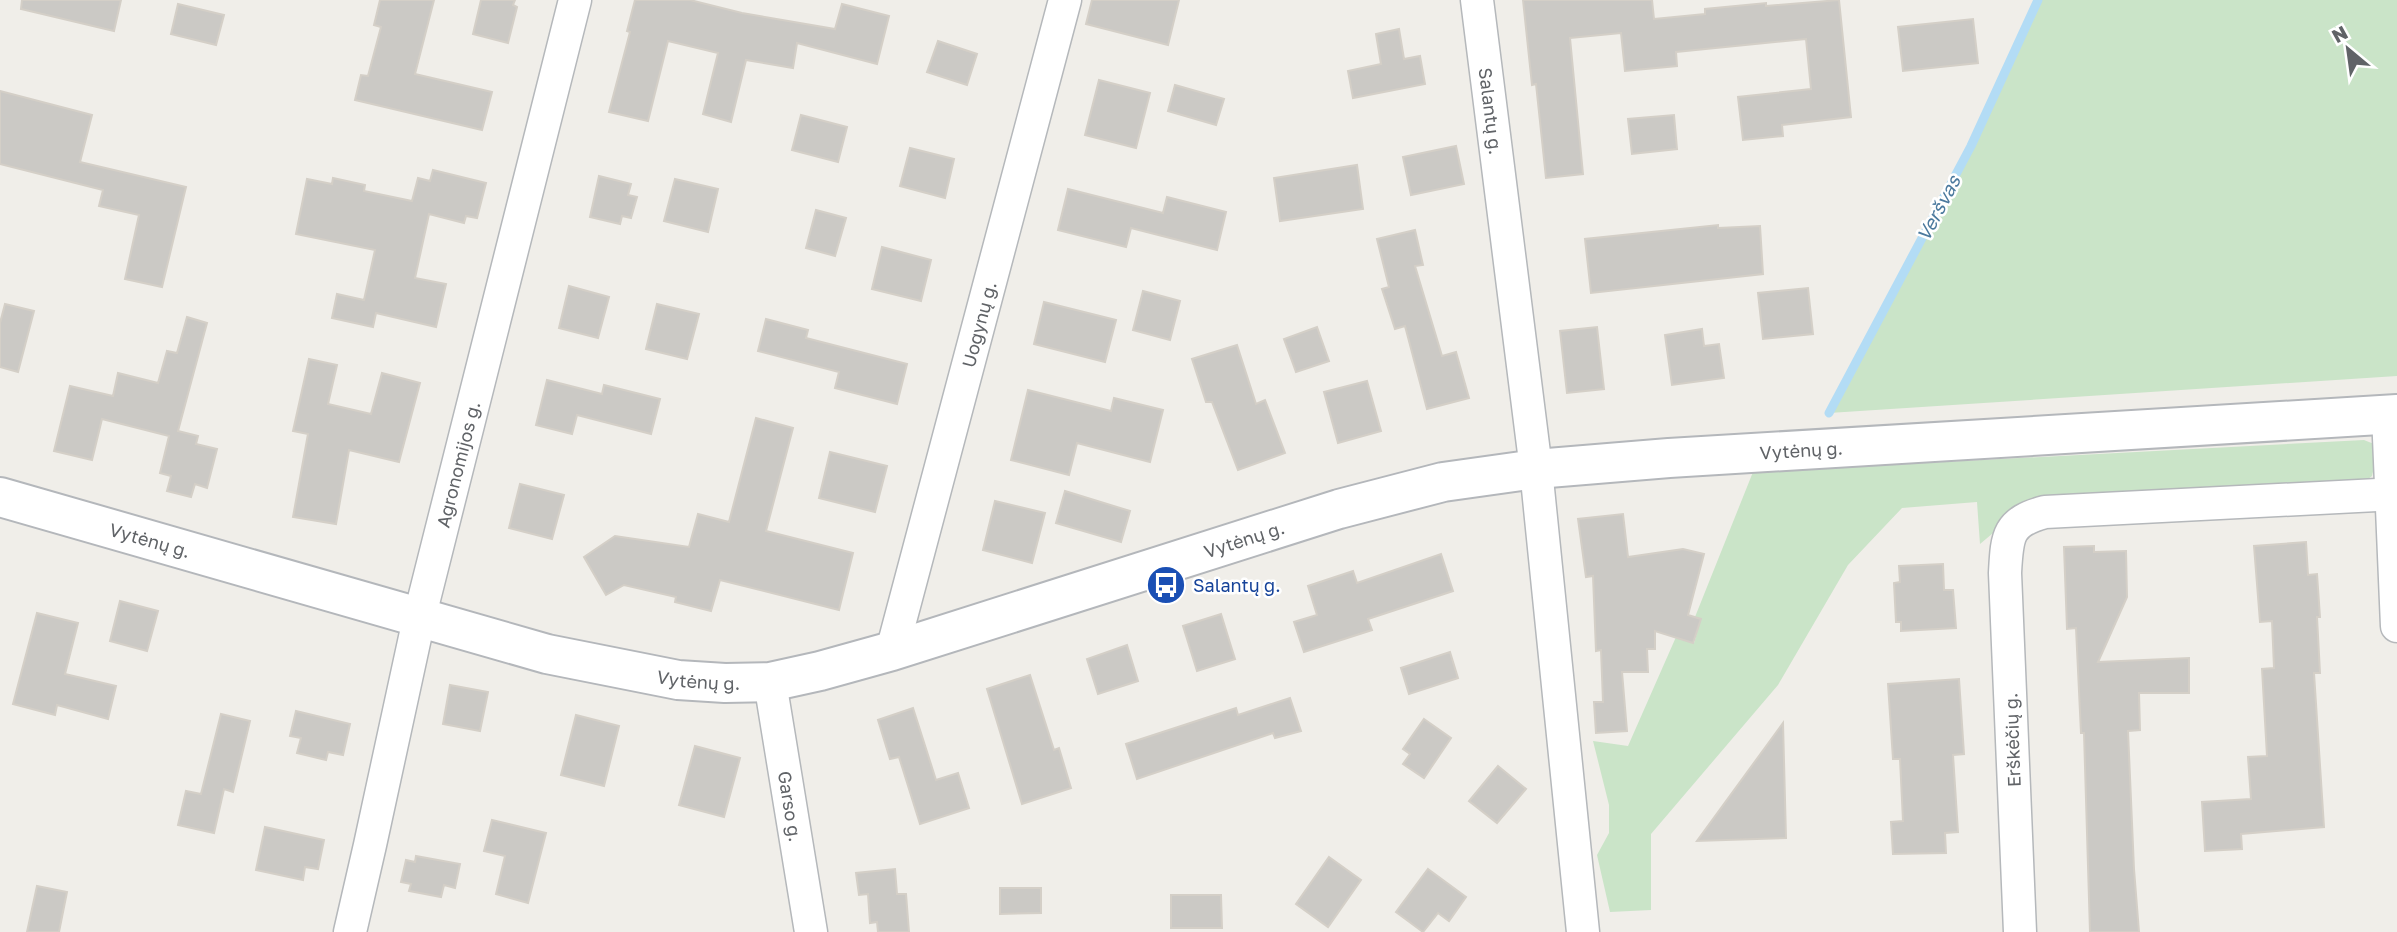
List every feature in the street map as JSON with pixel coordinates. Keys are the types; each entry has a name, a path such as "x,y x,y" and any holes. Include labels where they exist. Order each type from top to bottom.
{"main road":[{"name":"Vytėnų g.","path":"0,497 547,654 678,680 770,682 892,650 1339,509 1443,482 1536,469 1669,458 2392,414"}],"street":[{"name":"Agronomijos g.","path":"350,932 419,619 575,0"},
{"name":"Uogynų g.","path":"892,650 1065,0"},
{"name":"Salantų g.","path":"1477,0 1536,469 1583,932"},
{"path":"2392,414 2397,626"},
{"name":"Erškėčių g.","path":"2020,932 2005,573 2006,547 2014,526 2029,516 2045,512 2394,495"},
{"name":"Garso g.","path":"770,682 811,932"}],"green space":[{"path":"2038,0 2397,0 2397,376 1829,413 1971,146"},
{"path":"2364,440 2374,444 2377,454 2372,476 2364,482 2030,502 1980,544 1977,502 1902,508 1848,565 1778,685 1651,834 1651,910 1610,912 1597,855 1609,833 1609,805 1593,741 1628,746 1676,637 1694,643 1701,619 1695,617 1753,472"}],"building":[{"path":"22,0 121,0 114,31 21,9"},
{"path":"380,0 434,0 415,74 492,92 482,130 355,100 361,75 368,76 381,27 374,25"},
{"path":"481,0 515,0 513,5 517,7 508,43 473,34"},
{"path":"635,0 690,0 742,13 835,29 842,4 889,16 877,64 797,43 793,68 746,60 731,122 703,114 718,53 668,41 648,121 609,112 630,32 627,31"},
{"path":"1092,0 1179,0 1168,45 1086,24"},
{"path":"1523,0 1652,0 1654,19 1705,14 1705,9 1839,0 1851,117 1782,125 1783,136 1743,140 1738,97 1811,89 1806,39 1676,52 1677,66 1625,71 1621,33 1570,38 1583,174 1546,178 1536,84 1532,85"},
{"path":"178,4 224,15 216,45 171,34"},
{"path":"1973,19 1978,63 1903,71 1898,27"},
{"path":"1399,29 1404,59 1420,56 1425,84 1353,98 1348,71 1381,64 1376,34"},
{"path":"938,41 977,54 967,85 927,72"},
{"path":"1099,80 1150,93 1136,148 1085,135"},
{"path":"1175,85 1224,99 1216,125 1168,111"},
{"path":"0,91 92,115 80,162 186,187 162,287 125,279 139,215 99,206 103,190 0,164"},
{"path":"801,115 847,127 838,162 792,150"},
{"path":"1674,115 1677,149 1632,154 1628,119"},
{"path":"1456,146 1464,184 1411,195 1403,157"},
{"path":"910,148 954,159 945,198 900,186"},
{"path":"1357,165 1363,209 1280,221 1274,178"},
{"path":"433,170 486,183 477,218 466,216 464,223 429,214 415,278 446,284 436,327 376,313 373,327 332,318 337,294 364,300 375,250 296,234 307,179 332,184 333,178 365,185 364,191 412,201 418,178 430,181"},
{"path":"599,176 631,184 628,195 637,197 631,218 622,216 620,224 590,217"},
{"path":"675,179 718,189 708,232 664,221"},
{"path":"1068,189 1163,213 1167,197 1226,212 1217,250 1131,228 1126,247 1058,230"},
{"path":"816,210 846,218 835,256 806,248"},
{"path":"1718,225 1718,228 1760,226 1763,274 1591,293 1585,239"},
{"path":"1415,230 1423,265 1415,266 1442,356 1456,352 1469,398 1427,409 1405,326 1395,329 1382,289 1389,287 1377,239"},
{"path":"882,247 931,260 921,301 872,289"},
{"path":"569,286 609,297 598,338 559,328"},
{"path":"1808,288 1813,334 1763,339 1758,293"},
{"path":"1143,291 1180,301 1170,340 1133,330"},
{"path":"1044,302 1116,320 1105,362 1034,344"},
{"path":"5,304 34,311 18,372 0,367 0,323"},
{"path":"657,304 699,314 687,359 646,349"},
{"path":"187,317 207,323 178,431 198,436 196,444 217,449 207,488 195,484 191,497 167,491 171,476 160,473 169,436 102,419 92,460 54,451 70,386 113,396 118,373 158,383 167,351 177,353"},
{"path":"766,319 808,330 806,338 907,364 897,404 835,388 839,372 758,351"},
{"path":"1317,327 1329,361 1296,372 1284,339"},
{"path":"1597,327 1604,389 1567,393 1560,331"},
{"path":"1702,329 1704,346 1719,344 1724,378 1672,385 1665,335"},
{"path":"1237,345 1256,404 1265,400 1285,453 1238,470 1212,402 1206,402 1192,359"},
{"path":"309,359 337,365 328,404 371,414 382,373 420,383 399,462 349,450 336,524 293,517 308,434 293,431"},
{"path":"547,380 602,394 604,385 660,399 651,434 577,415 572,434 536,425"},
{"path":"1367,381 1381,431 1338,443 1324,392"},
{"path":"1028,390 1111,411 1114,398 1163,410 1150,462 1077,443 1069,475 1011,460"},
{"path":"756,418 793,428 766,531 853,553 839,610 720,580 711,611 675,602 676,597 624,585 606,595 584,557 615,536 689,547 698,514 729,522"},
{"path":"830,452 887,466 875,512 819,498"},
{"path":"520,484 564,495 552,539 509,528"},
{"path":"1065,491 1130,511 1121,542 1056,523"},
{"path":"995,501 1045,513 1032,563 983,550"},
{"path":"1623,514 1628,557 1683,549 1704,554 1688,615 1701,619 1693,643 1655,631 1655,649 1647,649 1648,672 1622,672 1627,731 1596,733 1594,702 1603,702 1601,650 1596,651 1593,576 1586,577 1578,519"},
{"path":"2306,542 2308,575 2317,574 2320,617 2317,617 2320,673 2314,673 2324,827 2241,834 2242,849 2205,851 2202,802 2251,799 2248,757 2267,756 2262,669 2274,668 2272,621 2260,622 2254,546"},
{"path":"2094,546 2094,552 2126,551 2127,597 2098,662 2189,658 2189,693 2139,693 2140,730 2128,731 2139,932 2090,932 2084,733 2081,733 2076,628 2067,629 2064,547"},
{"path":"1441,554 1453,591 1368,619 1372,630 1304,652 1294,622 1317,615 1308,586 1353,571 1357,583"},
{"path":"1943,564 1944,590 1953,590 1956,628 1901,631 1901,622 1896,622 1894,583 1900,582 1899,566"},
{"path":"120,601 158,611 147,651 110,641"},
{"path":"37,613 78,623 65,674 116,686 108,719 57,705 55,715 13,704"},
{"path":"1221,614 1235,659 1197,671 1183,626"},
{"path":"1127,645 1138,681 1098,694 1087,659"},
{"path":"1450,652 1458,678 1409,694 1401,668"},
{"path":"1030,675 1054,750 1059,748 1071,788 1022,804 987,689"},
{"path":"1959,679 1964,754 1953,755 1958,832 1945,833 1946,853 1893,854 1891,822 1903,821 1900,759 1893,759 1888,684"},
{"path":"450,685 488,692 480,731 443,724"},
{"path":"1290,698 1301,731 1275,738 1273,733 1137,779 1126,744 1236,708 1238,715"},
{"path":"913,708 936,780 958,773 969,808 920,824 899,757 890,759 878,720"},
{"path":"296,711 350,724 343,755 328,752 326,760 297,753 301,738 290,736"},
{"path":"221,714 250,721 233,792 224,789 214,833 178,825 186,791 201,794"},
{"path":"576,715 619,726 604,786 561,775"},
{"path":"1424,719 1451,738 1424,778 1403,764 1410,754 1403,749"},
{"path":"1783,723 1786,838 1697,841"},
{"path":"695,746 740,758 724,817 679,805"},
{"path":"1498,766 1526,789 1497,823 1469,801"},
{"path":"492,820 546,833 528,903 496,894 505,856 484,851"},
{"path":"265,827 324,840 318,869 305,867 303,880 256,870"},
{"path":"416,856 460,864 455,888 444,885 441,897 409,891 411,884 401,882 406,860 415,862"},
{"path":"1329,857 1361,880 1328,927 1296,904"},
{"path":"895,869 897,894 906,894 909,932 878,932 877,922 870,923 868,894 859,895 856,873"},
{"path":"1428,869 1466,897 1449,921 1438,913 1423,932 1396,912"},
{"path":"37,886 67,892 59,932 27,932"},
{"path":"1000,888 1041,888 1041,913 1000,914"},
{"path":"1171,895 1221,895 1222,928 1171,928"}],"waterway":[{"name":"Veršvas","path":"1829,413 1971,146 2038,0"}],"place":[{"name":"Salantų g.","path":"1166,585"}]}
